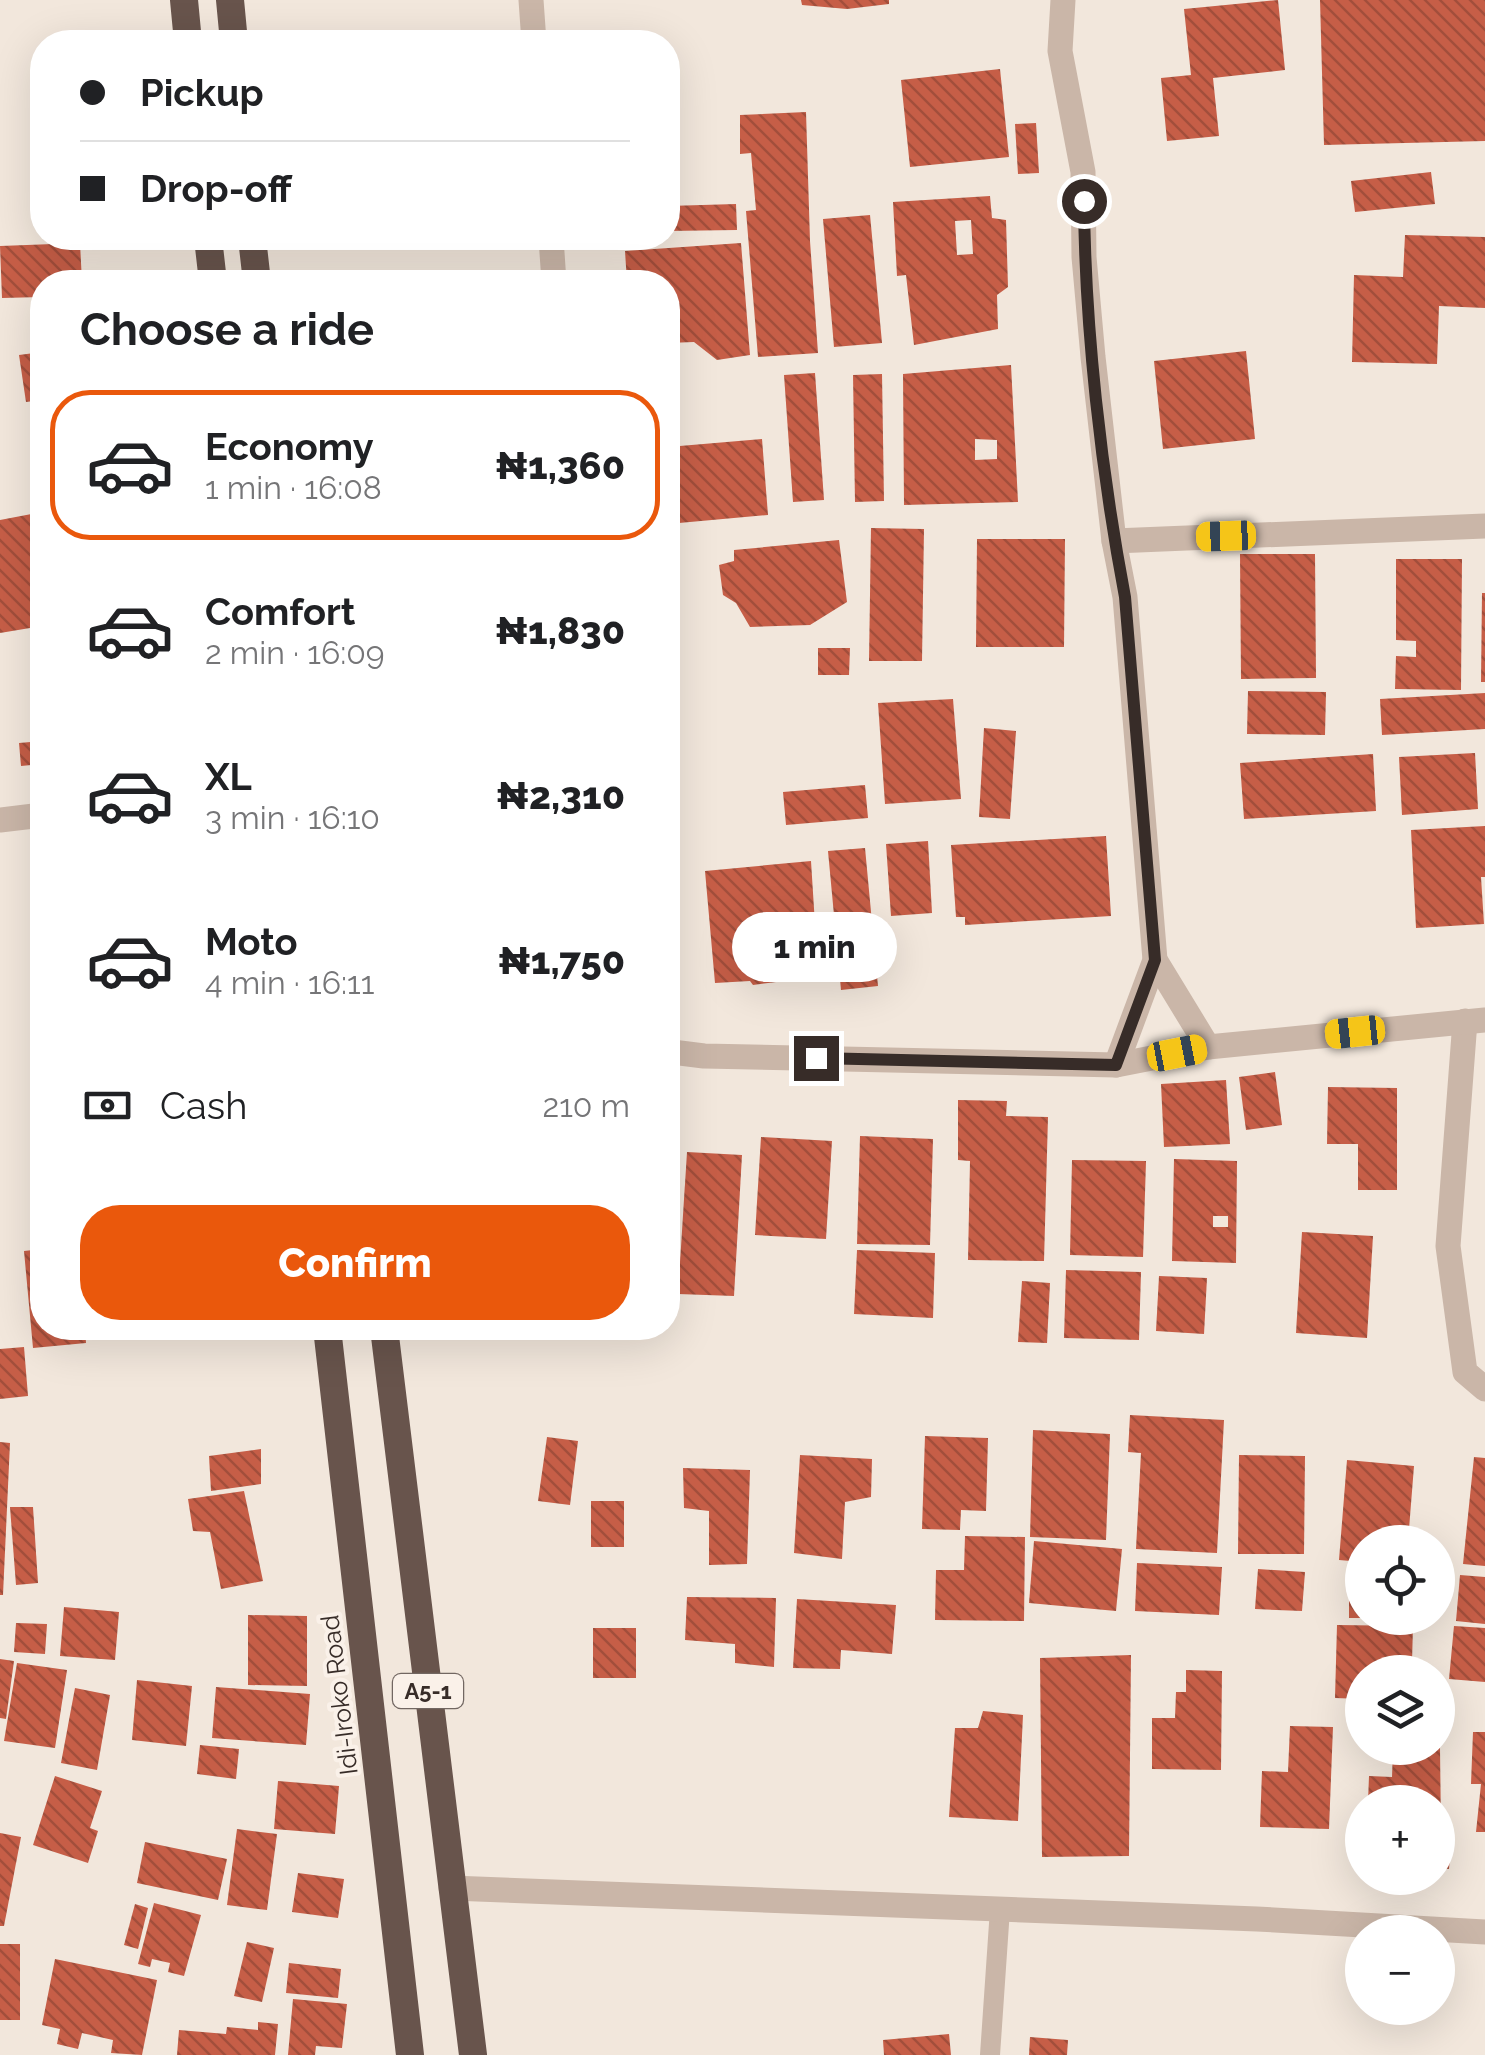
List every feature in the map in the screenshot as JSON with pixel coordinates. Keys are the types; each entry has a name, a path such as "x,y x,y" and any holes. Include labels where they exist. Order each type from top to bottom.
{"highway":[{"path":"184,0 187,30"},
{"path":"230,0 233,30"},
{"name":"Idi-Iroko Road","path":"328,1340 410,2055"},
{"name":"A5-1","path":"385,1340 473,2055"}],"street":[{"path":"530,0 533,30"},
{"path":"1063,0 1060,51 1084,172 1084,257 1114,541 1125,597 1155,960 1116,1065"},
{"path":"1114,541 1485,526"},
{"path":"0,820 30,816"},
{"path":"1155,960 1208,1047"},
{"path":"680,1053 1116,1065 1208,1047 1475,1020 1448,1246 1465,1372 1485,1389"},
{"path":"451,1888 1257,1919 1485,1932"}],"lane":[{"path":"990,2055 1000,1909"}],"building":[{"path":"801,0 889,0 889,4 847,9 802,5"},
{"path":"1278,0 1285,70 1213,78 1219,136 1167,141 1161,78 1191,75 1184,9"},
{"path":"1320,0 1485,0 1485,141 1324,145"},
{"path":"1000,69 1009,157 910,167 901,80"},
{"path":"806,112 818,353 758,357 746,211 756,210 751,153 740,154 740,115"},
{"path":"1036,123 1039,173 1018,174 1015,124"},
{"path":"1431,172 1435,204 1355,212 1351,181"},
{"path":"990,196 992,218 1006,220 1008,287 997,295 998,329 914,345 906,275 897,276 893,202","holes":["971,220 973,254 957,255 955,221"]},
{"path":"736,204 737,230 680,231 680,206"},
{"path":"870,215 882,343 834,347 823,219"},
{"path":"1405,235 1485,237 1485,308 1439,306 1437,364 1352,362 1354,275 1403,277"},
{"path":"741,243 750,355 717,360 694,342 680,343 680,270 626,270 625,251"},
{"path":"0,246 80,250 81,270 30,270 30,297 2,298"},
{"path":"1246,351 1255,439 1163,449 1154,361"},
{"path":"30,354 30,402 26,402 19,355"},
{"path":"1011,365 1018,502 904,505 903,374","holes":["975,439 997,440 997,459 975,460"]},
{"path":"815,373 824,500 793,502 784,375"},
{"path":"882,374 884,501 855,502 853,375"},
{"path":"762,439 768,515 680,523 680,446"},
{"path":"30,514 30,628 0,633 0,520"},
{"path":"871,528 924,529 922,661 869,661"},
{"path":"977,539 1065,539 1064,647 976,647"},
{"path":"839,540 847,602 810,625 750,627 736,603 723,595 719,565 734,561 734,550"},
{"path":"1240,554 1315,554 1316,678 1241,679"},
{"path":"1396,559 1462,559 1461,690 1395,689 1396,656 1416,657 1416,641 1396,640"},
{"path":"1485,593 1485,682 1481,682"},
{"path":"818,648 850,648 849,675 818,675"},
{"path":"1248,691 1326,692 1325,735 1247,734"},
{"path":"1485,693 1485,729 1382,735 1380,699"},
{"path":"953,699 961,799 885,804 878,703"},
{"path":"984,728 1016,731 1010,819 979,817"},
{"path":"30,742 30,765 21,766 19,743"},
{"path":"1475,753 1478,809 1402,815 1399,757"},
{"path":"1373,754 1376,811 1244,819 1240,763"},
{"path":"865,785 868,818 786,825 783,792"},
{"path":"1485,826 1485,877 1481,877 1484,924 1416,928 1411,830"},
{"path":"1106,836 1111,916 965,925 965,917 956,917 951,845"},
{"path":"928,841 932,913 891,916 886,844"},
{"path":"865,848 878,986 841,990 828,851"},
{"path":"811,861 818,972 753,985 750,981 715,983 705,871"},
{"path":"1275,1072 1282,1125 1246,1130 1239,1077"},
{"path":"1226,1080 1230,1144 1164,1147 1161,1084"},
{"path":"1328,1087 1397,1088 1397,1190 1358,1190 1358,1144 1327,1144"},
{"path":"958,1100 1007,1101 1006,1116 1048,1117 1044,1261 968,1260 970,1161 958,1160"},
{"path":"860,1136 933,1139 930,1245 857,1244"},
{"path":"761,1137 832,1141 826,1239 755,1235"},
{"path":"687,1152 742,1155 734,1296 680,1294"},
{"path":"1174,1159 1237,1161 1236,1263 1172,1261","holes":["1213,1216 1228,1216 1228,1227 1213,1227"]},
{"path":"1072,1160 1146,1161 1143,1257 1070,1255"},
{"path":"1302,1232 1373,1236 1367,1338 1296,1333"},
{"path":"30,1250 30,1316 24,1251"},
{"path":"857,1250 935,1253 933,1318 854,1314"},
{"path":"1066,1270 1141,1272 1139,1340 1064,1338"},
{"path":"1159,1276 1207,1278 1204,1334 1156,1331"},
{"path":"1022,1281 1050,1283 1047,1343 1018,1342"},
{"path":"32,1340 86,1340 86,1343 33,1348"},
{"path":"24,1347 28,1396 0,1399 0,1349"},
{"path":"1130,1415 1224,1420 1217,1553 1136,1549 1141,1453 1128,1452"},
{"path":"1033,1430 1110,1434 1106,1540 1030,1537"},
{"path":"925,1436 988,1438 986,1511 961,1510 960,1530 922,1529"},
{"path":"547,1437 578,1441 570,1505 538,1501"},
{"path":"0,1442 10,1443 3,1595 0,1595"},
{"path":"261,1449 261,1484 211,1491 209,1456"},
{"path":"800,1455 872,1459 871,1497 845,1502 842,1559 794,1553"},
{"path":"1239,1455 1305,1456 1304,1554 1238,1554"},
{"path":"1474,1457 1485,1458 1485,1566 1463,1564"},
{"path":"1347,1460 1414,1466 1409,1525 1345,1525 1345,1561 1339,1560"},
{"path":"683,1468 750,1470 747,1564 709,1565 709,1511 684,1508"},
{"path":"244,1491 263,1581 221,1589 210,1532 193,1531 188,1499"},
{"path":"591,1501 624,1501 624,1547 591,1547"},
{"path":"10,1507 33,1507 38,1583 16,1585"},
{"path":"965,1536 1025,1537 1024,1621 935,1620 936,1570 964,1570"},
{"path":"1034,1541 1122,1549 1116,1611 1029,1603"},
{"path":"1137,1563 1222,1567 1219,1615 1135,1611"},
{"path":"1258,1569 1305,1572 1302,1611 1255,1609"},
{"path":"1460,1575 1485,1577 1485,1624 1456,1621"},
{"path":"687,1597 776,1598 774,1667 735,1663 735,1644 685,1640"},
{"path":"797,1599 896,1605 892,1654 841,1650 840,1669 793,1668"},
{"path":"64,1607 119,1612 115,1660 60,1656"},
{"path":"248,1615 307,1616 307,1686 248,1685"},
{"path":"16,1623 47,1624 45,1654 14,1652"},
{"path":"1337,1625 1345,1625 1345,1635 1413,1635 1412,1655 1345,1655 1345,1698 1335,1698"},
{"path":"1455,1626 1485,1628 1485,1682 1455,1680 1455,1655 1451,1655"},
{"path":"593,1628 636,1628 636,1678 593,1678"},
{"path":"1131,1655 1129,1856 1042,1857 1040,1658"},
{"path":"0,1659 14,1661 6,1719 0,1718"},
{"path":"17,1663 67,1670 55,1748 4,1741"},
{"path":"1186,1670 1222,1671 1221,1770 1152,1769 1152,1718 1175,1718 1176,1692 1186,1692"},
{"path":"137,1680 192,1686 186,1746 132,1740"},
{"path":"216,1687 310,1694 306,1745 212,1738"},
{"path":"75,1688 110,1695 97,1770 61,1763"},
{"path":"983,1711 1023,1715 1018,1821 949,1817 955,1728 978,1728"},
{"path":"1290,1726 1333,1727 1329,1829 1260,1827 1262,1771 1288,1772"},
{"path":"1473,1732 1485,1732 1485,1832 1476,1832 1481,1784 1471,1784"},
{"path":"200,1745 239,1749 236,1779 197,1774"},
{"path":"1392,1765 1440,1765 1440,1785 1369,1785 1369,1776 1392,1777"},
{"path":"55,1776 102,1791 90,1828 98,1831 88,1863 33,1845"},
{"path":"278,1781 339,1786 335,1834 274,1829"},
{"path":"237,1829 277,1834 267,1910 227,1905"},
{"path":"0,1833 21,1837 4,1926 0,1926"},
{"path":"145,1842 227,1859 218,1900 137,1883"},
{"path":"298,1873 344,1879 338,1918 292,1912"},
{"path":"154,1903 201,1915 184,1976 168,1972 170,1963 152,1959 150,1967 138,1964"},
{"path":"135,1904 148,1908 138,1949 124,1945"},
{"path":"247,1942 274,1948 262,2002 234,1996"},
{"path":"0,1944 20,1944 20,2020 0,2020"},
{"path":"55,1959 157,1980 142,2055 111,2053 113,2040 82,2033 78,2049 57,2044 60,2029 42,2025"},
{"path":"289,1963 341,1969 338,1998 286,1993"},
{"path":"293,1999 347,2004 342,2048 316,2046 315,2055 288,2055"},
{"path":"258,2022 278,2024 275,2055 177,2055 179,2030 226,2034 227,2027 258,2030"},
{"path":"949,2034 951,2055 884,2055 883,2040"},
{"path":"1030,2037 1068,2040 1067,2055 1029,2055"}],"route":[{"path":"816,1058 1116,1065 1155,960 1125,597 1114,541 1093,357 1084,257 1084,201"}]}
